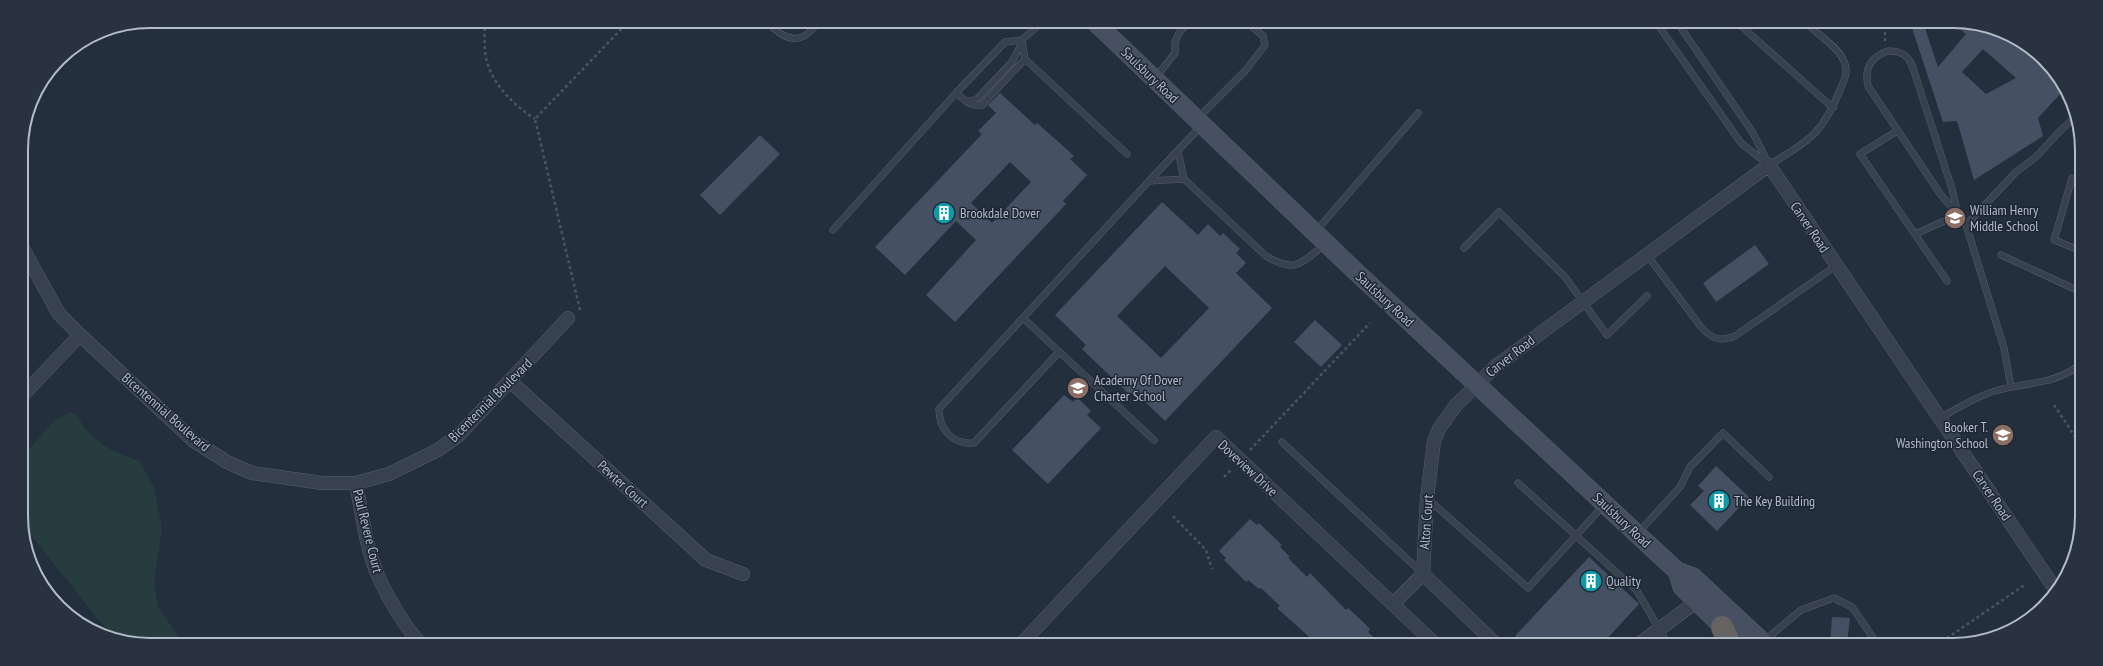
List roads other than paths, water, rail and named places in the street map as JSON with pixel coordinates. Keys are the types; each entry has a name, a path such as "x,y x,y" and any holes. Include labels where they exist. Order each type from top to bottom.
{"main road":[{"name":"Saulsbury Road","path":"1101,28 1320,238 1604,504 1677,571 1693,577 1759,638"},
{"name":"Saulsbury Road","path":"1677,571 1682,587 1726,635"}],"street":[{"name":"Carver Road","path":"1476,384 1496,366 1769,165 2053,586"},
{"name":"Bicentennial Boulevard","path":"28,258 59,314 80,336 194,441 227,462 252,473 276,478 322,483 356,483 389,474 438,450 459,435 575,318"},
{"path":"28,391 80,336"},
{"name":"Pewter Court","path":"510,382 706,560 743,574"},
{"name":"Alton Court","path":"1423,574 1431,455 1439,429 1456,405 1476,384"},
{"name":"Doveview Drive","path":"1027,638 1216,437 1429,638"},
{"name":"Paul Revere Court","path":"356,483 368,544 379,578 407,627 416,638"},
{"path":"1393,604 1423,574 1490,638"},
{"path":"1648,638 1696,602"}],"lane":[{"path":"773,28 791,39 804,36 813,28"},
{"path":"962,98 968,101 978,98 1012,62 1022,41 1036,28"},
{"path":"1155,80 1175,53 1175,42 1179,33 1183,28"},
{"path":"1059,352 974,443 964,444 956,441 945,431 939,420 939,409 1178,151 1200,122 1246,70 1265,45 1263,36 1254,28"},
{"path":"1660,28 1740,143 1769,165"},
{"path":"1681,28 1753,133 1769,165"},
{"path":"1743,28 1833,108"},
{"path":"1769,165 1816,133 1833,108 1847,75 1846,65 1842,57 1811,28"},
{"path":"1022,41 1025,59 1127,154"},
{"path":"833,230 956,93 1005,42 1022,41"},
{"path":"1958,215 1952,189 1913,68 1904,54 1897,51 1879,54 1872,59 1867,67 1866,77 1868,86 1941,195 1966,225 2004,348 2011,387"},
{"path":"956,93 969,104 976,106 982,105 1025,59"},
{"path":"1178,151 1184,180 1266,256 1275,262 1286,265 1298,265 1418,113"},
{"path":"1966,225 2016,172 2037,156 2072,121"},
{"path":"1897,131 1860,154 1947,281"},
{"path":"2072,178 2054,240 2075,248"},
{"path":"1149,181 1184,180"},
{"path":"1464,248 1499,212 1565,277 1607,335 1646,296"},
{"path":"1915,234 1958,215"},
{"path":"1647,255 1701,327 1709,336 1716,340 1724,340 1735,336 1837,265"},
{"path":"2001,255 2075,289"},
{"path":"1023,318 1154,440"},
{"path":"1940,418 1979,396 2011,387 2041,381 2072,372 2075,369"},
{"path":"1637,534 1680,487 1690,467 1723,433 1769,477"},
{"path":"1282,442 1423,574"},
{"path":"1518,483 1637,591 1646,603 1664,638"},
{"path":"1427,498 1528,588 1604,504"},
{"path":"1770,638 1801,610 1834,598 1852,607 1874,638"}],"place":[{"name":"Brookdale Dover","path":"944,213"},
{"name":"William Henry Middle School","path":"1955,218"},
{"name":"Academy Of Dover Charter School","path":"1078,388"},
{"name":"Booker T. Washington School","path":"2003,435"},
{"name":"The Key Building","path":"1719,501"},
{"name":"Quality","path":"1591,581"}]}
